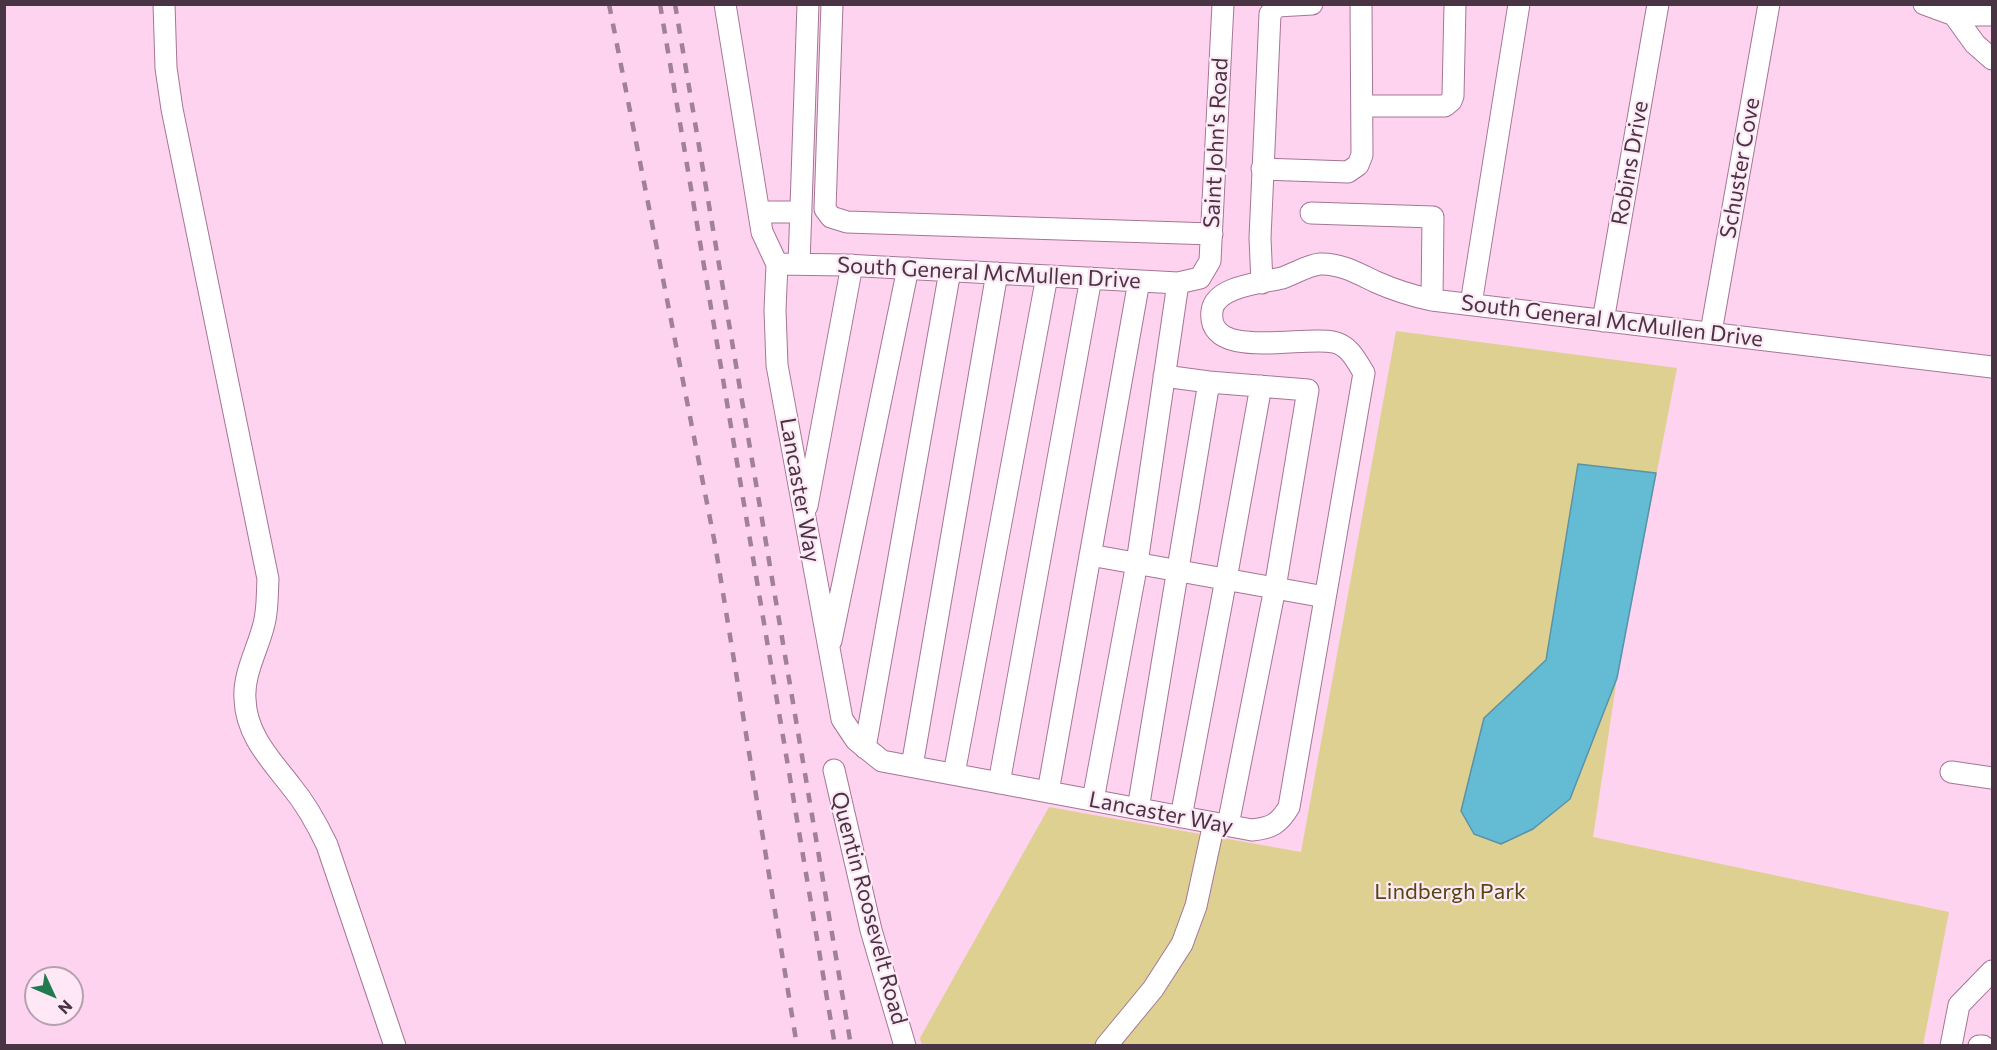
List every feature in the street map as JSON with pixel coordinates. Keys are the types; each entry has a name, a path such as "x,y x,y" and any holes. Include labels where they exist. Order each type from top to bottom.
{"street":[{"path":"164,4 166,68 172,109 268,579 264,626 246,683 245,700 249,721 257,743 298,796 315,821 327,845 396,1046"},
{"path":"725,4 762,232 777,264"},
{"path":"799,264 808,4"},
{"path":"832,4 825,209 831,217 847,222 1212,234"},
{"name":"Saint John's Road","path":"1200,278 1210,261 1222,4"},
{"path":"1262,283 1260,238 1262,169 1270,14 1277,6 1312,4"},
{"path":"1262,169 1348,172 1358,165 1362,155 1361,4"},
{"path":"1362,106 1437,107 1445,106 1451,101 1455,4"},
{"path":"1472,304 1519,4"},
{"name":"Robins Drive","path":"1603,321 1658,4"},
{"name":"Schuster Cove","path":"1711,332 1769,4"},
{"path":"1924,4 1954,15 1992,15"},
{"path":"1954,15 1975,44 1992,59"},
{"path":"759,212 801,212"},
{"path":"1311,213 1433,217 1432,300"},
{"name":"South General McMullen Drive","path":"777,264 852,265 1178,283 1200,278"},
{"name":"Lancaster Way","path":"777,264 775,310 777,365 842,719 856,740 882,761 1252,830 1269,828 1283,817 1289,807 1364,373 1349,350 1333,342 1235,342 1216,331 1211,319 1213,305 1224,293 1239,288"},
{"name":"South General McMullen Drive","path":"1239,288 1290,276 1320,264 1353,270 1408,295 1432,300 1992,367"},
{"path":"805,519 852,265"},
{"path":"829,651 908,268"},
{"path":"865,748 950,271"},
{"path":"912,766 997,273"},
{"path":"954,774 1047,276"},
{"path":"999,783 1091,278"},
{"path":"1048,792 1139,281"},
{"path":"1093,800 1137,563 1178,283"},
{"path":"1106,1046 1153,989 1182,944 1196,906 1221,824 1275,588 1308,390 1164,376"},
{"path":"1138,809 1209,382"},
{"path":"1180,817 1261,386"},
{"path":"1090,555 1325,597"},
{"name":"Quentin Roosevelt Road","path":"834,770 871,930 905,1046"},
{"path":"1951,772 1992,778"},
{"path":"1951,1046 1959,1005 1992,971"}],"green space":[{"name":"Lindbergh Park","path":"1396,331 1677,368 1617,678 1593,837 1949,912 1923,1045 922,1046 920,1038 1049,807 1301,852"}],"water":[{"path":"1578,464 1656,473 1617,678 1570,799 1533,829 1501,844 1474,834 1461,811 1484,718 1546,660"}],"railway":[{"path":"609,4 715,544 797,1046"},
{"path":"660,4 835,1046"},
{"path":"675,4 851,1046"}]}
